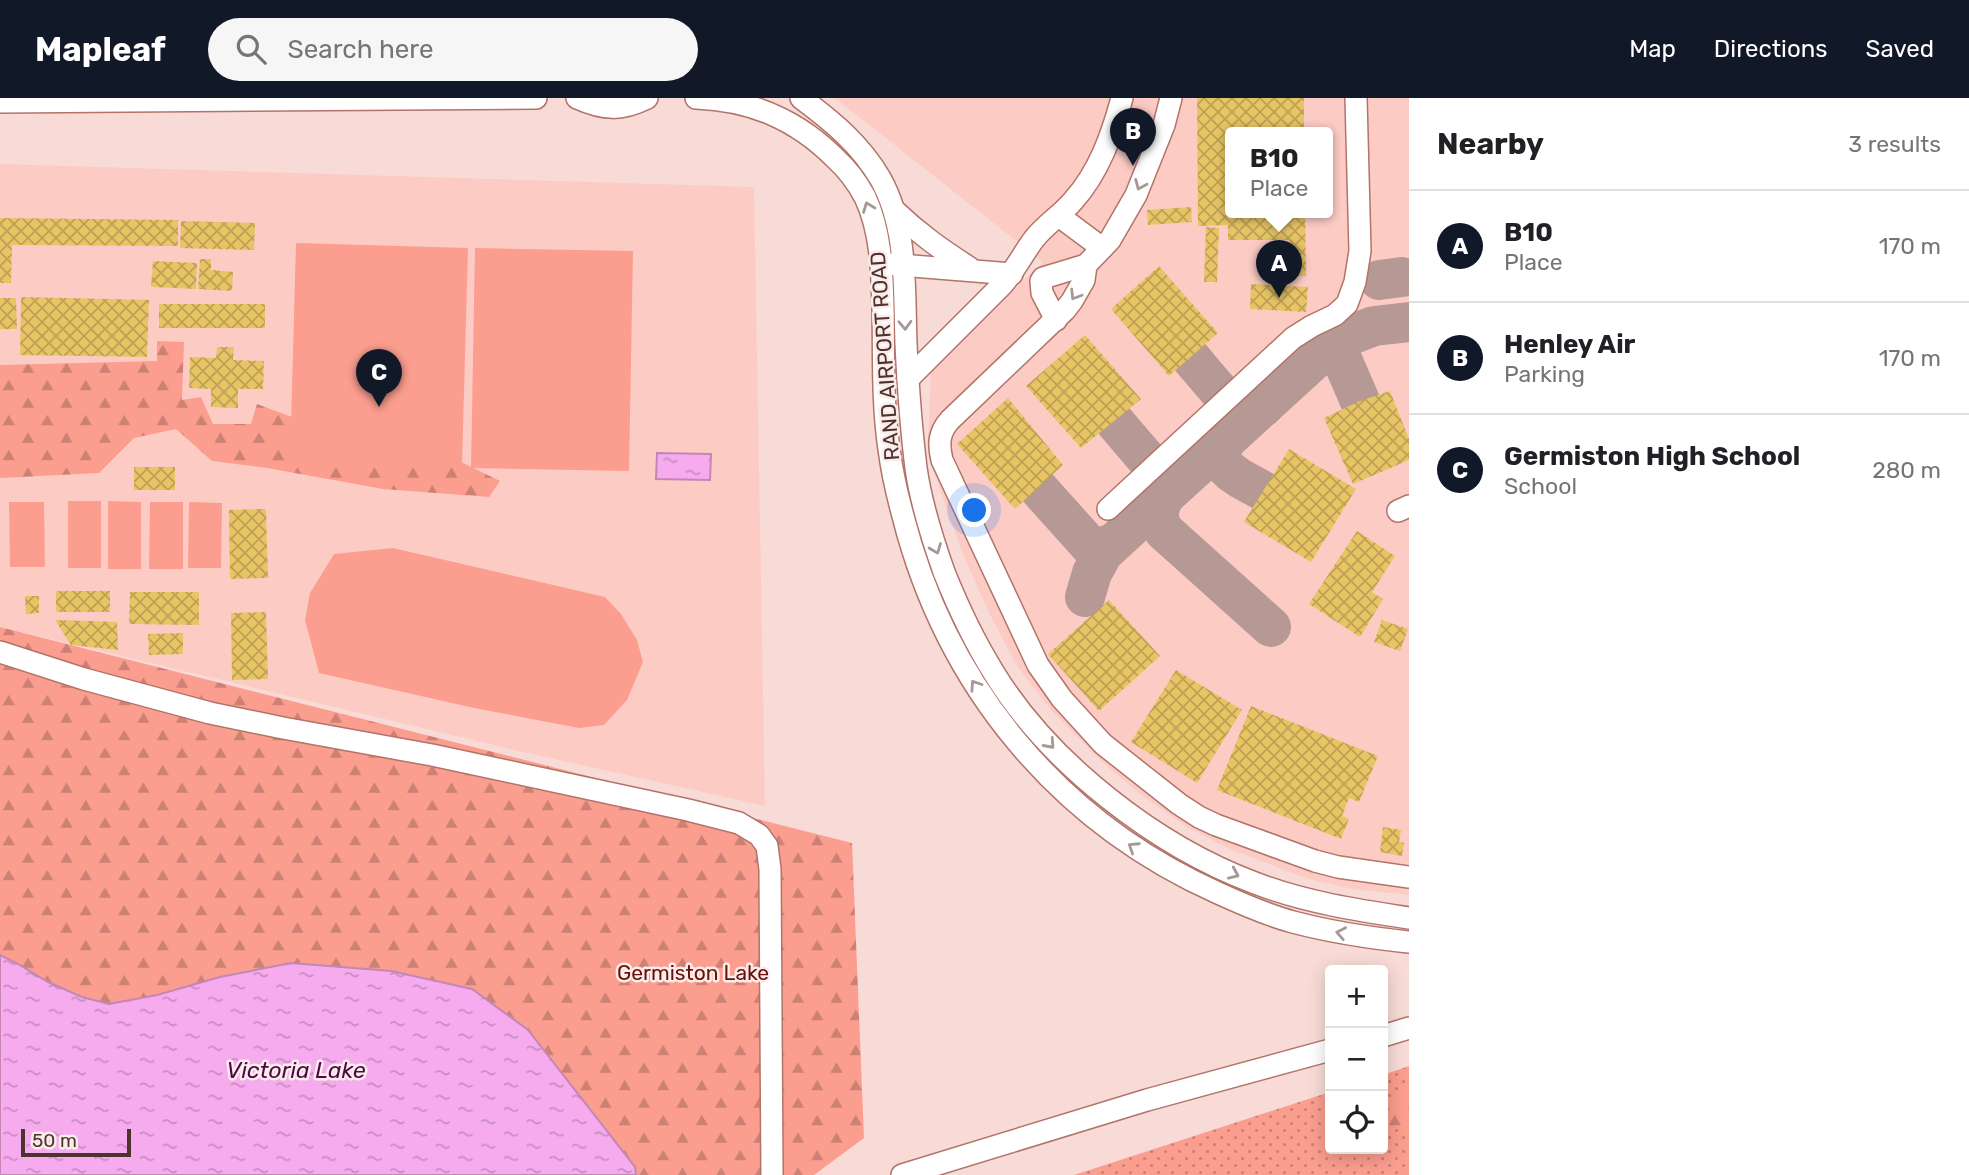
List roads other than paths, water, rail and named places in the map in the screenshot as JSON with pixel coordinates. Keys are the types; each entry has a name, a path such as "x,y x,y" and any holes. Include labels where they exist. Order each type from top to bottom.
{"street":[{"path":"0,102 536,98"},
{"path":"578,98 595,106 614,108 634,105 647,98"},
{"name":"RAND AIRPORT ROAD","path":"696,98 750,106 781,118 815,138 848,171 864,196 875,225 881,272 888,448 911,548 930,602 962,664 1004,727 1040,769 1115,835 1186,879 1248,907 1290,921 1351,935 1409,942"},
{"name":"RAND AIRPORT ROAD","path":"801,98 851,139 881,180 894,210 903,272 916,472 931,536 954,597 974,639 995,675 1023,713 1073,769 1161,836 1198,858 1287,895 1409,918"},
{"path":"908,379 1007,279 1035,239 1080,192 1109,142 1122,98"},
{"path":"1056,320 1042,293 1041,281 1043,278 1086,265 1114,234 1136,195 1164,124 1171,98"},
{"path":"1108,509 1293,338 1335,315 1348,303 1360,251 1356,98"},
{"path":"894,210 941,250 974,270 1007,279"},
{"path":"1059,216 1102,248"},
{"path":"1086,265 1084,280 1072,301 1056,320 950,419 941,432 939,442 942,460 1027,643 1046,679 1103,744 1199,817 1315,861 1409,877"},
{"path":"881,272 974,270"},
{"path":"903,272 1007,279"},
{"path":"0,652 97,683 210,713 432,755 688,810 750,828 767,846 770,869 772,1175"},
{"path":"1388,1034 1409,1028"},
{"path":"902,1175 952,1167 1147,1100 1325,1051"}],"water":[{"path":"657,453 711,454 710,480 656,479"},
{"name":"Victoria Lake","path":"0,955 48,982 82,997 109,1004 291,963 391,971 472,989 528,1030 635,1167 636,1175 0,1175"}],"place":[{"name":"Henley Air","path":"1133,166"},
{"name":"B10","path":"1279,298"},
{"name":"Germiston High School","path":"379,407"}],"park label":[{"name":"Germiston Lake","path":"693,973"}]}
